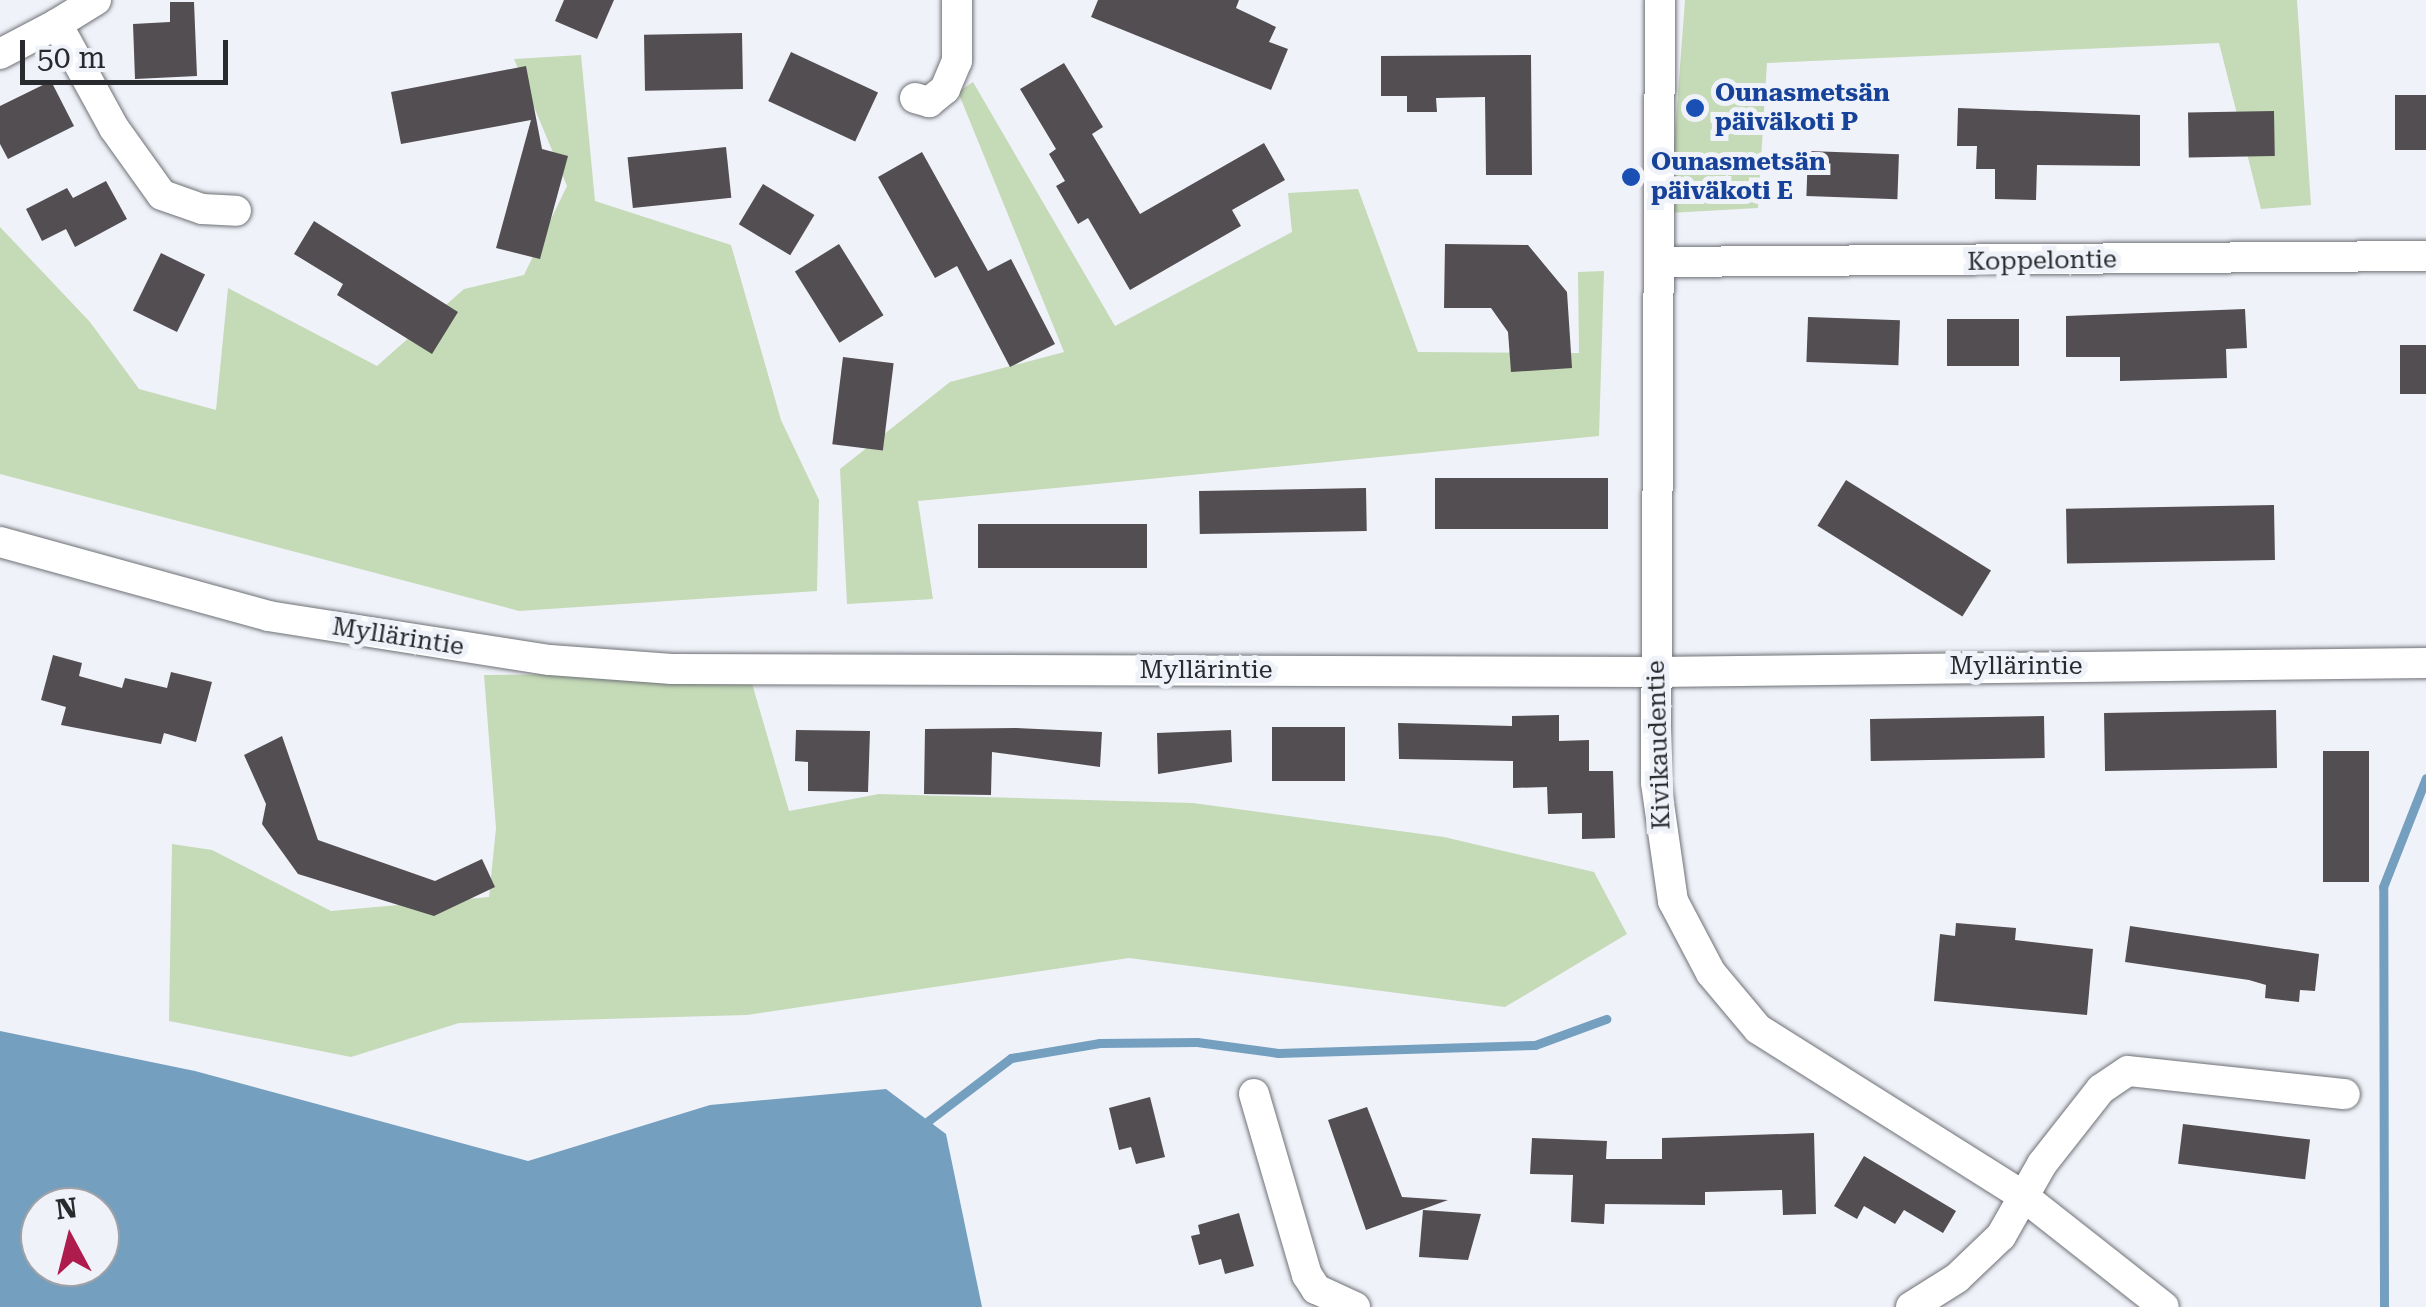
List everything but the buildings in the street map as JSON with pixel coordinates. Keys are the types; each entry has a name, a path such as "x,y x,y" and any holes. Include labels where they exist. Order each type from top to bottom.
{"street":[{"path":"0,54 96,0"},
{"path":"914,98 929,102 944,89 957,60 957,0"},
{"name":"Kivikaudentie","path":"1660,0 1656,672 1661,837 1673,901 1711,973 1758,1029 1791,1054 2023,1196 2164,1307"},
{"path":"57,24 114,128 162,195 236,212"},
{"name":"Koppelontie","path":"1658,262 2426,256"},
{"name":"Myllärintie","path":"0,542 268,616 550,660 672,669 1656,672 2426,662"},
{"path":"1911,1307 1983,1255 2101,1090 2128,1071 2345,1094"},
{"path":"1254,1094 1307,1275 1316,1289 1355,1307"}],"green space":[{"path":"1685,0 2297,0 2311,205 2261,209 2219,43 1767,63 1758,208 1669,213"},
{"path":"581,55 595,201 731,245 781,420 819,500 817,591 519,611 0,474 0,227 90,322 139,389 216,410 228,288 377,366 464,289 524,275 567,186 514,59"},
{"path":"973,82 1115,326 1292,232 1288,193 1358,189 1418,352 1579,353 1578,272 1604,271 1599,436 918,501 933,599 847,604 840,469 950,382 1064,352 958,92"},
{"path":"749,673 789,811 879,794 1193,803 1444,837 1594,872 1627,934 1505,1007 1129,958 747,1015 459,1023 351,1057 169,1021 172,844 212,850 331,911 489,897 496,828 484,675"}],"water":[{"path":"0,1031 195,1071 528,1161 710,1105 886,1089 946,1134 982,1307 0,1307"}],"waterway":[{"path":"2384,1307 2383,887 2426,778"},
{"path":"928,1121 1011,1058 1100,1043 1197,1042 1278,1053 1535,1045 1606,1019"}],"place":[{"name":"Ounasmetsän päiväkoti P","path":"1695,108"},
{"name":"Ounasmetsän päiväkoti E","path":"1631,177"}]}
